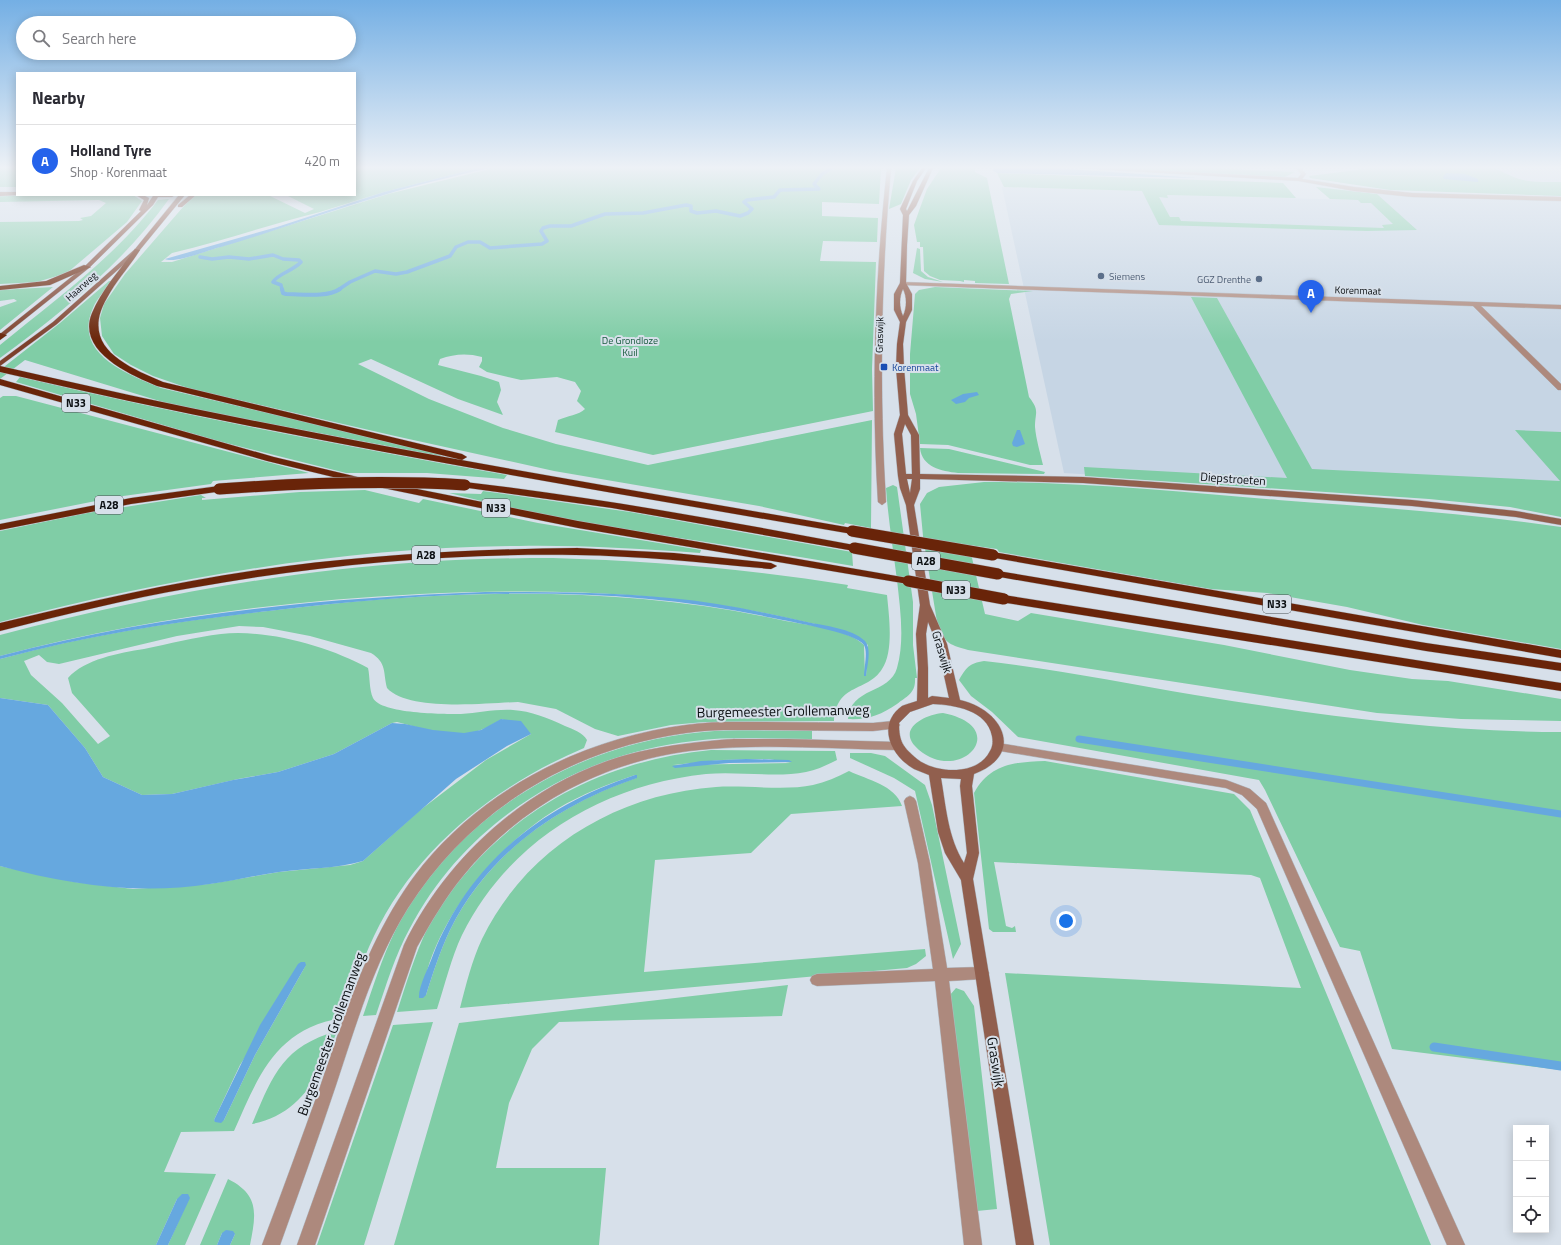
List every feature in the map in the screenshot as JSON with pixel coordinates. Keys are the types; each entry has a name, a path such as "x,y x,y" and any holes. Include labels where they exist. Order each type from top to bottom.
{"highway":[{"name":"N33","path":"137,250 103,299 98,309 94,325 97,342 104,352 112,360 132,373 160,384 197,394 448,452 511,472"},
{"path":"0,288 23,287 47,283 87,267"},
{"name":"N33","path":"0,369 121,397 277,430 1561,654"},
{"name":"N33","path":"0,382 314,470 444,498 856,575"},
{"name":"A28","path":"0,527 131,501 219,489 332,482 403,482 465,485 523,491 636,509 998,574 1426,646 1561,667"},
{"name":"A28","path":"0,627 126,597 224,578 308,566 428,555 543,551 663,554 711,558 908,581"},
{"name":"N33","path":"908,581 1004,599 1561,687"}],"main road":[{"name":"Haarweg","path":"1,337 87,267 129,226"},
{"name":"Haarweg","path":"0,364 55,323 137,250 157,226"},
{"name":"Graswijk","path":"903,322 897,310 897,294 903,283 906,226"},
{"name":"Graswijk","path":"903,283 909,294 909,310 903,322 900,368 904,415 914,435 916,476 916,489 910,505"},
{"name":"Graswijk","path":"904,415 898,434 902,476 904,488 910,505 924,605 921,634 923,668 922,702"},
{"name":"Diepstroeten","path":"902,476 1083,480 1412,503 1516,514 1561,522"},
{"name":"Graswijk","path":"924,605 942,644 956,701"},
{"path":"932,700 956,701 976,709 992,723 996,731 998,747 994,756 988,763 968,773 946,774 934,772 911,763 896,746 892,732 894,725 904,711 922,702 932,700"},
{"name":"Graswijk","path":"934,772 944,832 951,853 967,880 1025,1245"},
{"name":"Graswijk","path":"967,880 973,853 966,786 968,773"}],"street":[{"name":"Graswijk","path":"882,502 878,379 884,226"},
{"name":"Korenmaat","path":"903,283 1561,307"},
{"path":"1475,304 1561,388"},
{"name":"Burgemeester Grollemanweg","path":"271,1245 349,1024 387,934 403,904 426,871 443,851 482,815 519,788 547,772 599,749 644,736 714,726 873,727 894,725"},
{"path":"306,1245 411,945 431,907 445,887 480,846 501,827 544,797 564,786 615,764 656,752 680,748 726,744 770,743 896,746"},
{"path":"998,747 1226,784 1242,788 1253,796 1262,806 1456,1245"},
{"path":"910,801 924,863 941,974 973,1245"},
{"path":"817,980 982,973"}],"shaded area":[{"path":"1010,226 1561,226 1561,514 1492,500 1064,473"}],"green space":[{"path":"0,226 122,226 67,273 37,282 0,284"},
{"path":"136,226 147,226 112,265 91,285 47,323 0,358 0,345 84,277"},
{"name":"De Grondloze Kuil","path":"167,226 269,226 172,253 161,262 172,262 286,226 878,226 877,242 823,241 820,261 876,262 872,369 873,411 653,455 555,432 558,420 576,414 585,409 577,401 581,391 575,382 557,377 521,380 487,372 479,367 482,357 471,355 450,356 440,359 438,365 499,382 501,390 497,402 503,415 458,399 371,359 358,364 429,399 503,428 556,444 648,465 872,420 871,528 845,523 844,525 759,506 554,471 191,389 153,376 131,365 114,354 102,336 100,318 104,304 125,274"},
{"path":"914,226 997,226 1009,284 975,283 975,281 964,280 964,282 940,280 930,276 924,271 923,247 920,247 920,242 917,242"},
{"path":"1197,226 1329,226 1384,228 1383,226 1413,226 1417,230 1367,231"},
{"path":"917,248 920,249 921,271 928,277 943,282 925,279 913,273"},
{"path":"109,281 113,281 99,297 93,308 89,324 90,338 97,350 107,360 120,369 161,388 443,454 440,456 176,406 25,360 0,379 0,370 60,323"},
{"path":"53,287 0,330 0,307 17,301 14,299 0,301 0,290"},
{"path":"935,287 1033,291 1011,294 1009,299 1029,397 1036,409 1035,427 1043,465 1030,465 948,445 920,444 916,414 910,394 910,354 915,294 919,290"},
{"path":"1191,297 1217,298 1312,469 1560,481 1515,430 1561,432 1561,517 1510,507 1429,499 1085,476 1084,467 1287,478"},
{"path":"20,377 263,429 507,475 504,479 427,473 346,473 218,441 16,382"},
{"path":"3,396 16,396 309,473 213,481 211,484 116,497 0,520 0,398"},
{"path":"920,448 949,449 1045,472 1044,474 958,473 945,471 928,464 924,460"},
{"path":"984,482 1021,482 1168,491 1420,511 1561,527 1561,649 1423,625 1347,607 1267,593 1211,589 999,552 997,549 969,545 985,614 1018,621 1031,613 1224,645 1350,670 1412,679 1448,681 1561,699 1561,721 1461,719 1377,713 968,650 953,645 947,641 938,628 923,536 920,504 927,493 939,487"},
{"path":"893,485 897,487 913,602 913,645 917,678 915,678 914,687 910,694 891,708 868,718 848,719 850,709 856,701 887,682 893,676 897,668 901,646 900,613 886,488"},
{"path":"365,490 419,503 423,499 538,523 701,550 700,553 587,547 519,546 388,552 322,559 192,579 64,606 0,622 0,531 87,513 201,495 206,498 202,498 202,500 300,492"},
{"path":"483,491 630,512 852,552 853,566 599,525 499,505 449,493 481,494"},
{"path":"553,558 627,561 738,570 848,585 847,588 887,595 890,633 886,662 876,677 854,689 841,700 836,709 834,721 704,722 671,725 618,736 595,729 556,709 518,702 449,704 430,703 398,696 387,688 384,668 380,660 371,653 310,636 263,627 239,626 177,636 59,664 47,662 39,655 24,661 31,675 62,703 98,744 110,736 72,693 68,678 75,671 93,662 113,655 202,637 239,633 258,634 297,641 316,646 352,660 368,668 373,698 378,703 388,707 414,712 441,714 461,714 500,710 520,711 539,715 571,728 580,733 587,740 584,748 551,763 490,801 461,823 435,848 412,875 391,904 369,946 342,1018 319,1024 300,1033 285,1044 272,1058 261,1074 234,1131 181,1132 164,1172 216,1174 185,1245 168,1245 189,1198 177,1199 156,1245 0,1245 0,866 75,882 133,889 209,884 279,872 350,865 363,861 419,811 486,760 531,734 502,719 481,730 465,733 446,733 397,722 392,723 334,754 278,772 238,779 172,794 142,795 103,777 85,748 48,705 0,698 0,659 66,643 167,624 332,604 396,598 461,595 590,595 654,600 718,608 825,628 847,635 864,645 865,676 868,645 854,635 842,630 717,605 633,595 548,592 462,592 420,594 367,597 261,607 156,622 52,643 0,656 0,635 157,598 210,588 316,572 369,566 472,559","holes":["306,965 255,1055 224,1120 216,1122 214,1120 240,1065"]},
{"path":"984,661 1064,672 1286,709 1378,721 1469,729 1561,732 1561,1070 1392,1049 1360,951 1340,947 1259,780 1018,737 992,712 971,696 959,680 968,667 975,663"},
{"path":"943,713 964,720 975,730 977,740 973,750 964,757 950,761 935,759 919,750 912,743 910,736 914,725 927,717"},
{"path":"717,731 812,731 812,739 709,739 650,748 608,761 567,778 529,799 493,825 461,855 433,890 410,928 400,949 376,1015 363,1016 390,941 420,890 450,853 485,820 524,792 565,769 610,752 656,739"},
{"path":"711,750 835,751 837,760 814,770 794,774 718,773 668,780 631,790 596,805 563,823 533,845 505,871 482,901 458,944 437,1009 397,1012 415,958 428,927 460,880 497,841 523,820 551,801 581,785 612,772 644,762","holes":["769,759 791,763 673,765 721,760","635,775 636,778 579,802 528,835 505,855 484,878 466,902 450,930 426,995 427,971 447,923 478,879 496,858 536,823 557,809 595,790"]},
{"path":"850,753 871,753 885,756 925,785 932,805 961,944 953,959 915,791 894,778 850,758"},
{"path":"1045,761 1234,794 1250,810 1431,1245 1050,1245 1005,973 1301,988 1260,878 1251,875 994,862 1006,926 1012,928 1015,926 1016,932 993,932 989,929 974,793 980,783 995,770 1004,766 1023,762"},
{"path":"849,771 887,788 898,799 902,806 791,814 751,853 655,860 644,972 925,949 926,956 916,964 907,968 460,1008 478,947 501,907 523,878 549,853 578,832 610,814 644,801 679,792 716,787 802,787 822,782"},
{"path":"788,985 782,1016 559,1022 532,1049 509,1103 496,1168 606,1168 599,1245 394,1245 459,1023"},
{"path":"956,988 964,991 974,1006 997,1209 977,1211 950,995"},
{"path":"433,1022 364,1245 317,1245 393,1025"},
{"path":"337,1031 323,1068 320,1068 315,1078 301,1097 293,1105 274,1117 252,1124 266,1091 282,1065 291,1055 303,1045"},
{"path":"228,1179 238,1185 251,1199 254,1224 250,1245 230,1245 235,1234 222,1233 217,1245 200,1245"}],"water":[{"path":"287,226 193,256 177,260 165,259 277,227"},
{"path":"977,392 979,395 969,398 965,402 956,404 951,400 963,394"},
{"path":"1017,430 1020,430 1025,444 1017,447 1013,446 1012,443"},
{"path":"485,592 600,593 670,598 739,608 830,626 853,633 865,641 869,653 866,676 864,676 866,656 864,645 858,640 836,632 793,622 711,607 649,599 585,595 458,595 331,604 201,619 134,630 33,650 0,659 0,656 60,641 120,629 241,610 362,599"},
{"path":"0,698 48,705 85,748 103,777 142,795 172,794 233,780 278,772 334,754 392,723 405,724 433,730 464,733 481,730 501,719 521,721 531,734 507,746 456,779 363,861 342,866 279,872 219,883 184,887 131,888 78,883 26,873 0,866"},
{"path":"746,759 789,760 792,762 729,763 675,768 672,766 701,761"},
{"path":"637,775 637,778 580,802 553,818 528,835 505,855 484,878 466,902 446,938 426,995 423,998 419,998 420,988 424,977 448,922 467,892 489,865 513,842 540,821 569,803 601,788"},
{"path":"305,962 306,965 255,1055 224,1120 221,1123 215,1122 214,1120 260,1025 298,964"},
{"path":"182,1194 188,1194 190,1198 168,1245 156,1245 177,1199"},
{"path":"226,1230 233,1231 235,1234 230,1245 217,1245 222,1233"}],"waterway":[{"path":"338,290 350,282 375,271 396,274 407,272 450,256 456,247 468,242 480,242 490,248 542,244 547,241 541,231 543,228 550,226"},
{"path":"200,257 212,259 229,257 249,259 273,255 283,259 299,260 301,262 298,265 275,279 273,282 281,285 282,290"},
{"path":"282,289 283,293 286,294 314,295 328,294 338,290"},
{"path":"1079,739 1561,814"},
{"path":"1434,1047 1561,1066"}],"place":[{"name":"Siemens","path":"1101,276"},
{"name":"GGZ Drenthe","path":"1259,279"},
{"name":"Holland Tyre","path":"1311,313"},
{"name":"Korenmaat","path":"884,367"}]}
